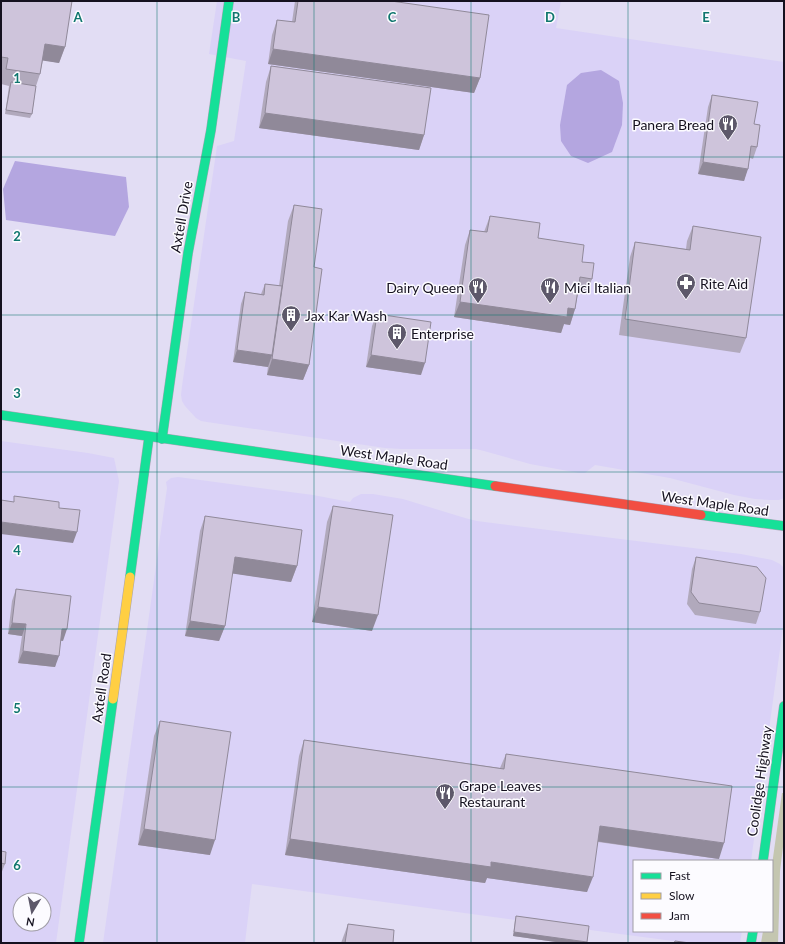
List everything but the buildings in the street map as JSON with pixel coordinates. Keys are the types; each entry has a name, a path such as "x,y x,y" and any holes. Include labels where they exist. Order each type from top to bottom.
{"main road":[{"name":"Axtell Drive","path":"162,439 188,253 211,130 229,1"},
{"name":"West Maple Road","path":"1,415 784,526"},
{"name":"Axtell Road","path":"79,943 149,437"},
{"name":"Coolidge Highway","path":"763,860 784,706"},
{"path":"774,774 784,775"},
{"path":"751,943 753,932"}],"shaded area":[{"path":"217,1 561,1 556,28 784,62 784,498 779,500 755,499 670,478 595,465 585,473 579,473 530,464 476,449 385,448 207,422 196,418 182,401 182,386 217,146 234,141 246,61 209,54"},
{"path":"601,70 619,81 623,103 622,125 612,152 588,163 571,156 561,141 560,125 567,85 581,73"},
{"path":"15,161 126,177 129,207 115,236 6,220 3,189"},
{"path":"1,441 114,458 119,481 56,943 1,943"},
{"path":"178,477 313,495 350,502 353,498 361,494 373,494 403,499 477,521 741,554 772,560 780,564 784,568 784,620 751,860 633,860 633,932 742,932 740,943 688,943 252,884 245,943 103,943 167,488 166,482 171,478"}],"green space":[{"path":"782,793 784,793 784,839 780,871 778,943 761,943 763,932 773,932 773,860"}],"traffic: fast":[{"path":"162,439 188,253 211,130 229,1"},
{"path":"1,415 495,486"},
{"path":"130,577 149,437"},
{"path":"701,515 784,526"},
{"path":"79,943 113,699"},
{"path":"763,860 784,706"},
{"path":"751,943 753,932"}],"traffic: slow":[{"path":"113,699 130,577"}],"traffic: jam":[{"path":"495,486 701,515"}],"place":[{"name":"Panera Bread","path":"728,141"},
{"name":"Rite Aid","path":"686,300"},
{"name":"Dairy Queen","path":"478,304"},
{"name":"Mici Italian","path":"550,304"},
{"name":"Jax Kar Wash","path":"291,332"},
{"name":"Enterprise","path":"397,350"},
{"name":"Grape Leaves Restaurant","path":"445,810"}]}
